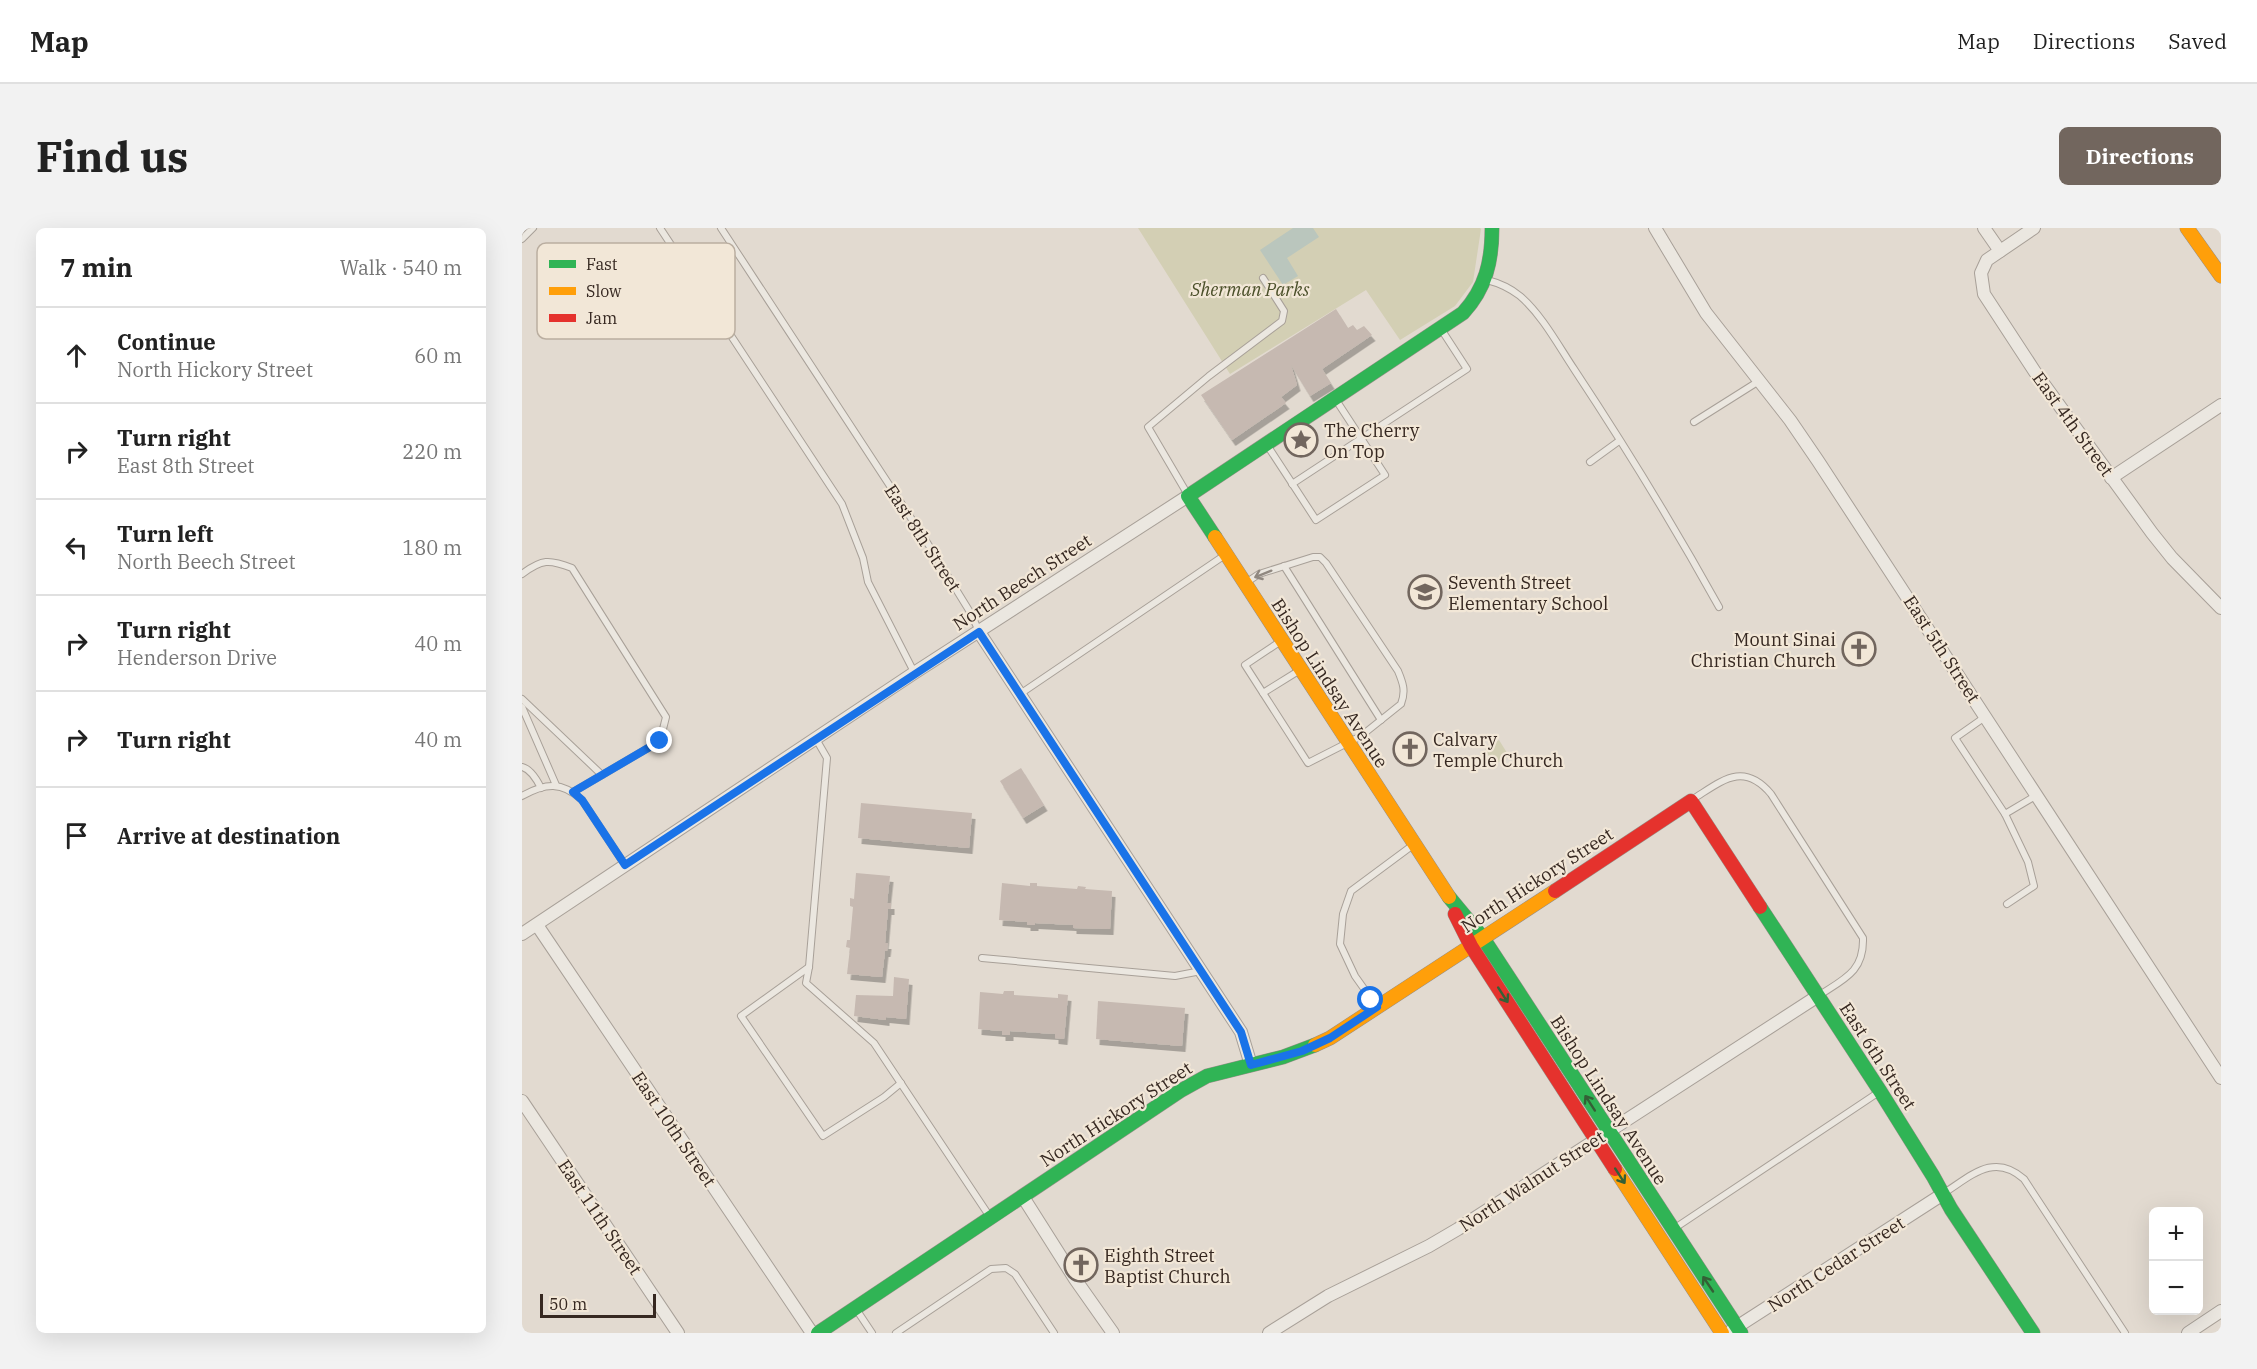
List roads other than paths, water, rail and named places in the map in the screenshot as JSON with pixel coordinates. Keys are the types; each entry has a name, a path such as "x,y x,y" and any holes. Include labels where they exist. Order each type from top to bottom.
{"street":[{"name":"North Beech Street","path":"522,934 914,673 1441,329 1472,304 1486,280 1492,250 1492,228"},
{"name":"East 5th Street","path":"1654,228 1706,313 1818,461 2221,1078"},
{"path":"1984,228 2000,251"},
{"name":"East 4th Street","path":"2034,228 1987,260 1981,273 1984,294 2035,372 2111,478 2172,558 2221,608"},
{"path":"2187,228 2221,276"},
{"path":"2111,478 2221,405"},
{"name":"Bishop Lindsay Avenue","path":"1188,496 1443,889 1483,938 1609,1131 1735,1331"},
{"name":"East 8th Street","path":"979,632 1241,1032 1251,1065"},
{"name":"North Hickory Street","path":"818,1333 1180,1091 1207,1076 1302,1051 1330,1038 1691,801"},
{"name":"East 6th Street","path":"1691,801 1880,1091 2033,1333"},
{"name":"Bishop Lindsay Avenue","path":"1443,889 1471,946 1722,1333"},
{"name":"East 10th Street","path":"537,925 812,1333"},
{"name":"North Walnut Street","path":"1269,1333 1328,1296 1448,1235 1818,996"},
{"name":"East 11th Street","path":"522,1101 678,1333"},
{"name":"North Cedar Street","path":"1735,1331 1943,1194"},
{"path":"1023,1197 1075,1279 1113,1333"},
{"path":"2188,1333 2221,1311"}],"lane":[{"path":"522,239 533,228"},
{"path":"660,228 670,243"},
{"name":"East 8th Street","path":"721,228 731,243"},
{"name":"East 8th Street","path":"735,249 928,544 970,612 979,632"},
{"path":"1188,496 1148,427 1209,376 1282,321 1284,311 1263,278"},
{"path":"1486,280 1499,283 1519,295 1531,308 1584,385 1687,549 1719,607"},
{"path":"1292,484 1467,369 1441,329"},
{"path":"733,339 842,504 863,558 868,582 914,673"},
{"path":"1694,422 1759,381"},
{"path":"1266,444 1316,520 1385,475 1335,399"},
{"path":"1590,462 1619,441"},
{"path":"1019,694 1225,555"},
{"path":"1244,584 1259,574 1320,556 1398,671 1405,686 1401,704 1348,743 1308,763 1245,665 1281,641"},
{"path":"522,574 534,565 553,561 572,568 666,717 660,741 573,792"},
{"path":"1284,566 1381,720"},
{"path":"1263,693 1300,670"},
{"path":"522,699 602,775"},
{"path":"522,707 556,785"},
{"path":"1986,716 1954,738 2005,814 2028,862 2034,886 2007,904"},
{"path":"816,739 827,758 806,983 874,1043 990,1217"},
{"path":"522,767 533,775 542,788"},
{"path":"1691,801 1732,776 1752,778 1763,784 1771,794 1863,938 1863,955 1856,969 1818,996"},
{"path":"522,796 534,789 556,785 573,792 582,800 625,865"},
{"path":"2005,814 2037,795"},
{"path":"1377,1007 1355,976 1340,944 1343,914 1351,891 1414,844"},
{"path":"982,958 1175,976 1201,970"},
{"path":"809,967 741,1016 823,1136 884,1097 901,1083"},
{"path":"1672,1230 1880,1091"},
{"path":"1943,1194 1987,1167 1998,1166 2015,1171 2024,1179 2125,1333"},
{"path":"896,1333 991,1269 1006,1268 1015,1274 1054,1333"},
{"path":"855,1308 872,1333"}],"place":[{"name":"The Cherry On Top","path":"1301,440"},
{"name":"Seventh Street Elementary School","path":"1425,592"},
{"name":"Mount Sinai Christian Church","path":"1859,649"},
{"name":"Calvary Temple Church","path":"1410,749"},
{"name":"Eighth Street Baptist Church","path":"1081,1265"}],"park label":[{"name":"Sherman Parks","path":"1250,289"}]}
